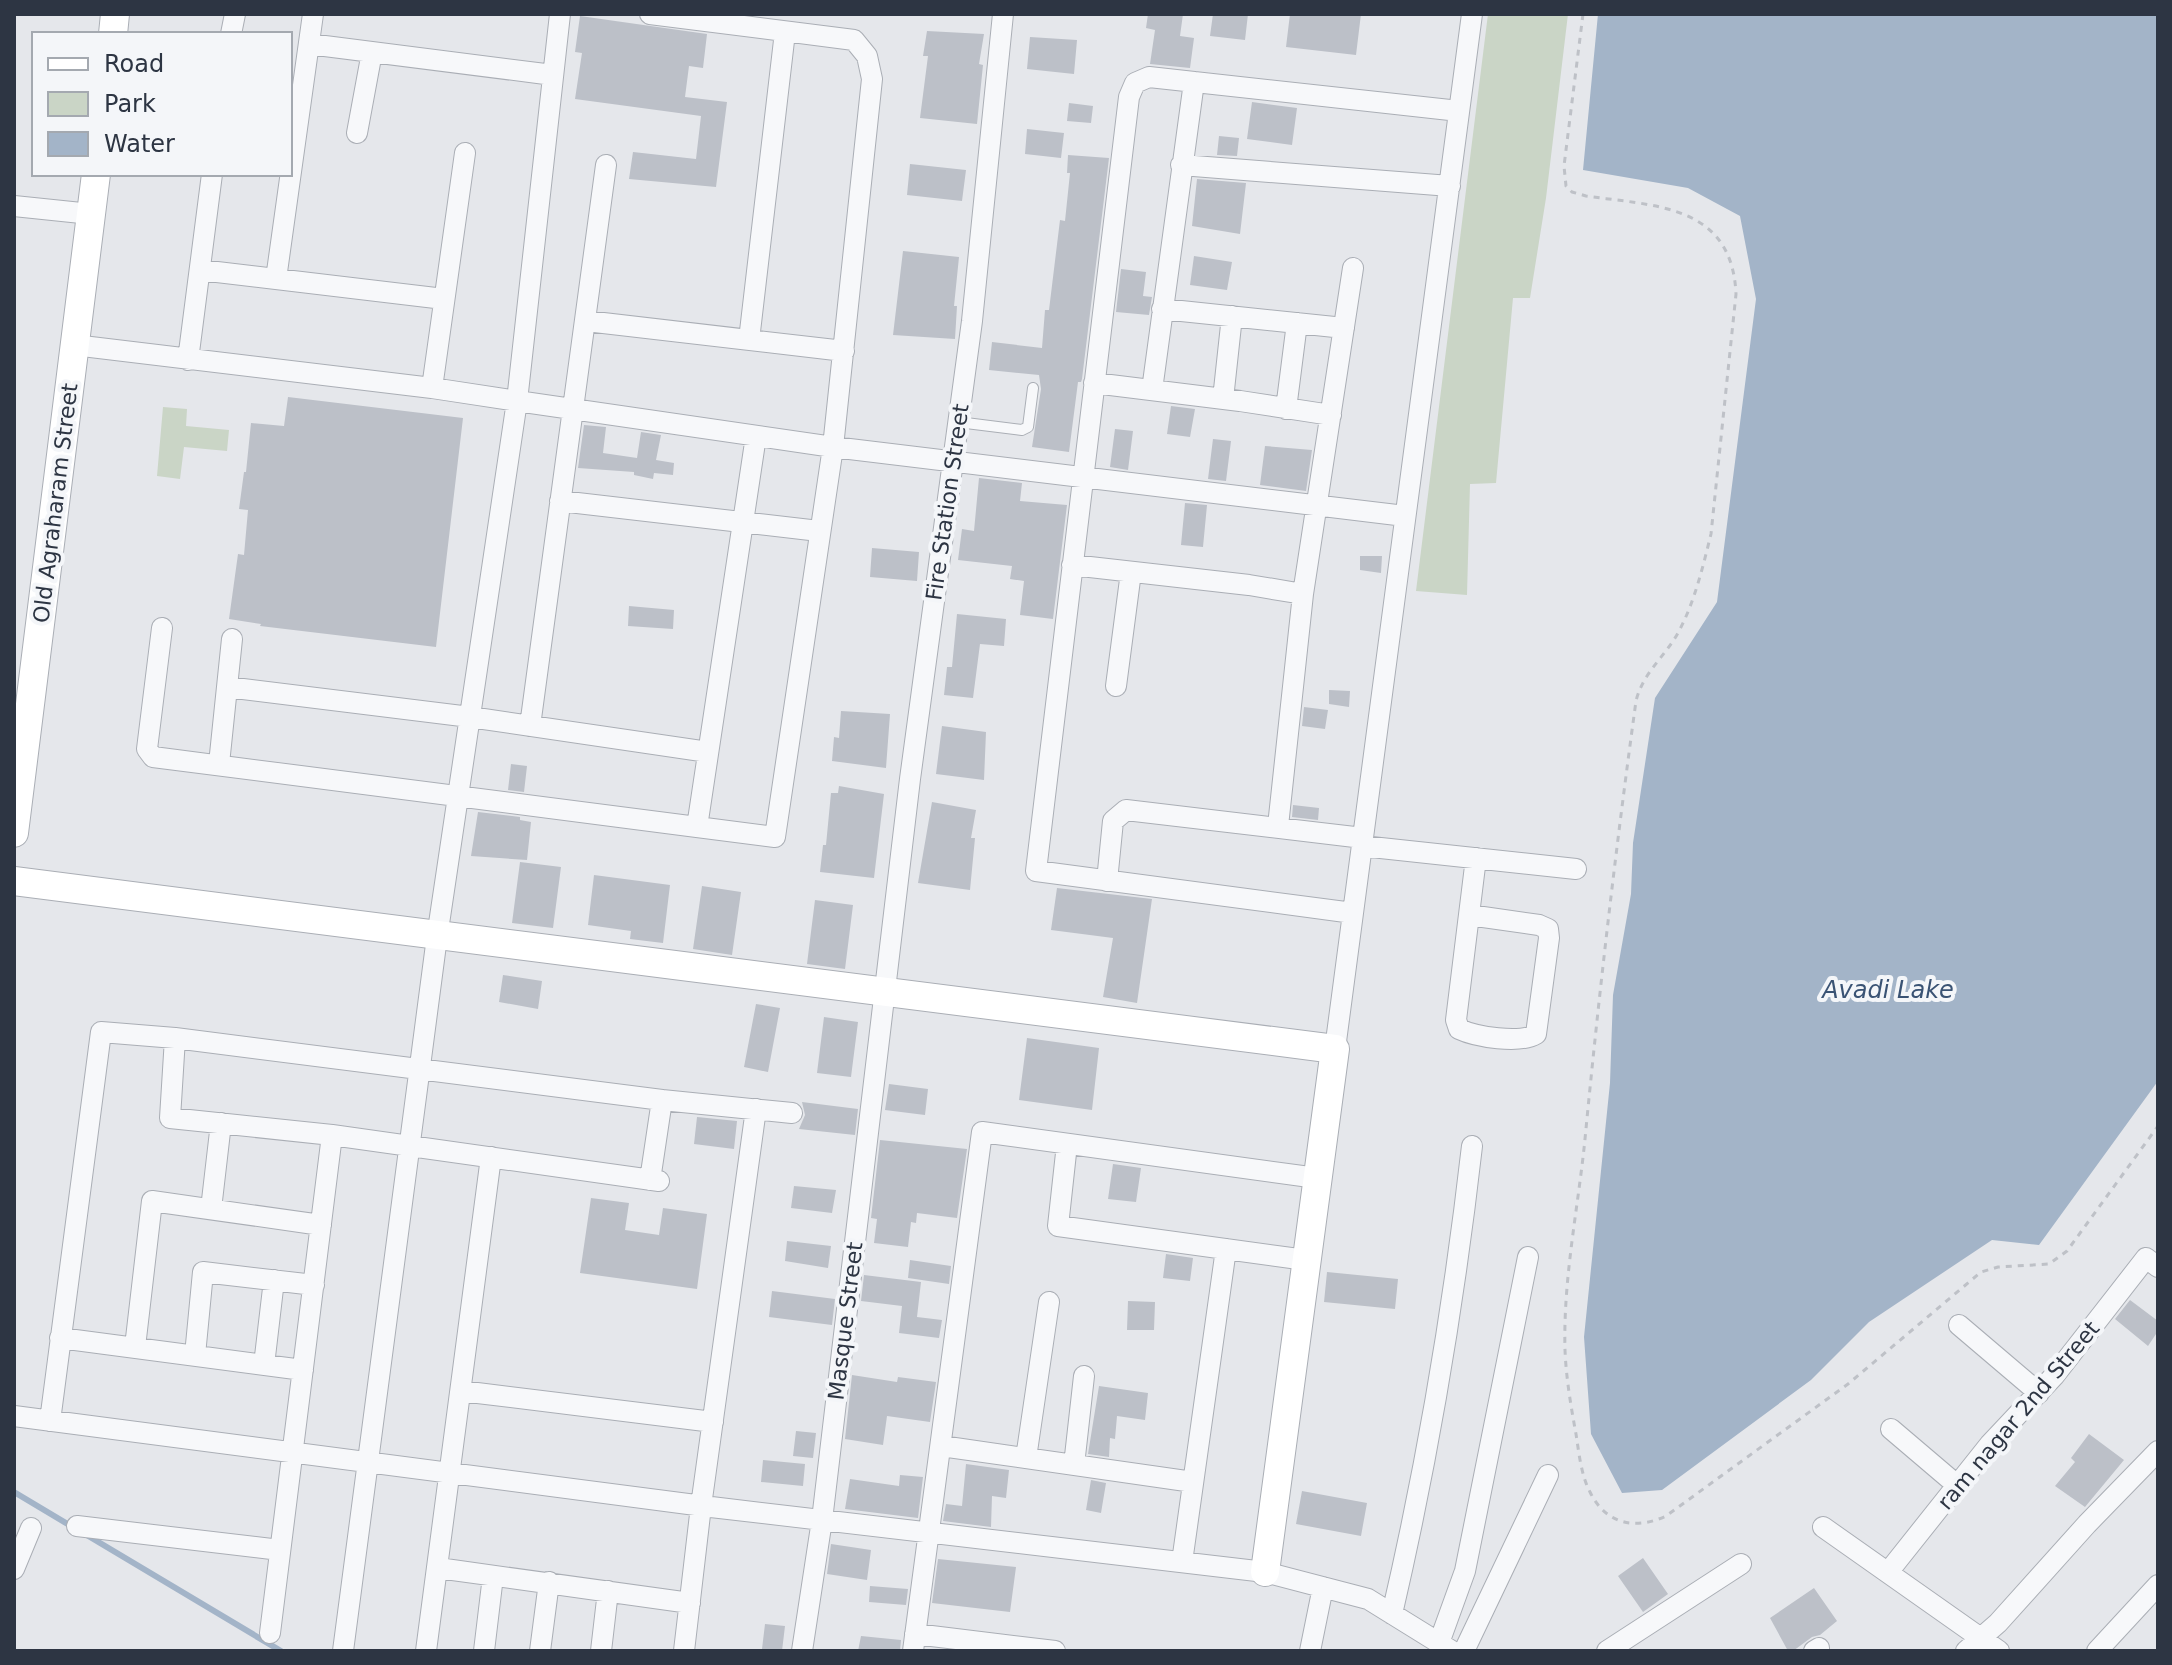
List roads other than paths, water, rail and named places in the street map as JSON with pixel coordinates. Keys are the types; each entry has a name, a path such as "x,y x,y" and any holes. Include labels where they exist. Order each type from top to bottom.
{"street":[{"path":"292,165 313,14"},
{"path":"343,1651 418,1069 517,401 560,14"},
{"path":"162,628 147,749 153,757 775,837 833,447 872,79 867,56 854,40 650,14"},
{"name":"Fire Station Street","path":"885,990 910,779 972,321 1003,14"},
{"path":"1265,1572 1472,14"},
{"path":"749,340 785,32"},
{"path":"309,44 553,75"},
{"path":"357,133 372,52"},
{"path":"1353,913 1036,871 1129,97 1135,83 1149,77 1459,111"},
{"path":"1152,390 1194,82"},
{"path":"432,388 465,153"},
{"path":"530,726 606,165"},
{"path":"1181,165 1450,186"},
{"name":"Old Agraharam Street","path":"14,833 22,698 96,176"},
{"path":"188,360 212,176"},
{"path":"276,279 290,176"},
{"path":"14,206 91,214"},
{"path":"1278,826 1303,594 1353,268"},
{"path":"200,270 444,299"},
{"path":"1162,309 1344,328"},
{"path":"1223,399 1232,316"},
{"path":"586,321 844,351"},
{"path":"1286,409 1297,323"},
{"path":"74,345 432,388 833,447 1405,516"},
{"path":"1094,383 1331,415"},
{"path":"697,827 756,436"},
{"path":"560,501 819,531"},
{"path":"1072,565 1303,594"},
{"path":"1116,686 1131,572"},
{"path":"219,764 232,639"},
{"path":"227,687 470,717 708,752"},
{"path":"1107,881 1113,821 1126,810 1278,826 1362,842 1576,869"},
{"path":"1469,915 1548,929 1536,1034 1528,1039 1469,1034 1459,1029 1456,1020 1476,858"},
{"path":"14,881 1335,1049"},
{"name":"Masque Street","path":"802,1651 822,1520 885,990"},
{"path":"50,1421 101,1032 175,1038 662,1100 792,1113"},
{"path":"175,1038 170,1118 332,1135 655,1180 662,1100"},
{"path":"684,1651 756,1109"},
{"path":"211,1209 221,1123"},
{"path":"1055,1651 914,1643 982,1132 1317,1178"},
{"path":"270,1633 332,1135"},
{"path":"1067,1144 1058,1226 1306,1260"},
{"path":"1392,1614 1420,1495 1456,1287 1472,1146"},
{"path":"426,1651 491,1157"},
{"path":"135,1347 152,1201 321,1225"},
{"path":"1182,1562 1226,1249"},
{"path":"14,1416 701,1506 1265,1572 1368,1599 1445,1647 1465,1571 1528,1257"},
{"name":"ram nagar 2nd Street","path":"1889,1571 1990,1444 2039,1393 2152,1263"},
{"path":"195,1355 203,1272 314,1285"},
{"path":"264,1365 274,1280"},
{"path":"1026,1458 1049,1302"},
{"path":"1959,1325 2039,1393"},
{"path":"60,1338 303,1370"},
{"path":"1074,1465 1084,1376"},
{"path":"461,1391 713,1422"},
{"path":"1891,1429 1958,1486"},
{"path":"941,1446 1193,1482"},
{"path":"1974,1644 1998,1623 2158,1451"},
{"path":"1464,1651 1548,1475"},
{"path":"77,1526 280,1550"},
{"path":"1823,1527 1889,1571 1974,1644 1999,1651"},
{"path":"14,1569 31,1528"},
{"path":"1607,1651 1741,1564"},
{"path":"438,1568 690,1603"},
{"path":"484,1651 493,1576"},
{"path":"540,1651 549,1582"},
{"path":"2097,1651 2158,1585"},
{"path":"1310,1651 1323,1587"},
{"path":"601,1651 608,1591"}],"lane":[{"path":"958,422 1022,430 1028,427 1033,388"}],"water":[{"name":"Avadi Lake","path":"1598,14 2158,14 2158,1081 2039,1245 1992,1240 1869,1322 1811,1380 1662,1490 1622,1493 1591,1434 1584,1337 1610,1083 1613,995 1631,894 1633,843 1655,698 1717,602 1756,299 1740,216 1688,188 1583,170"}],"waterway":[{"path":"14,1492 71,1526"},
{"path":"85,1534 281,1651"}]}
